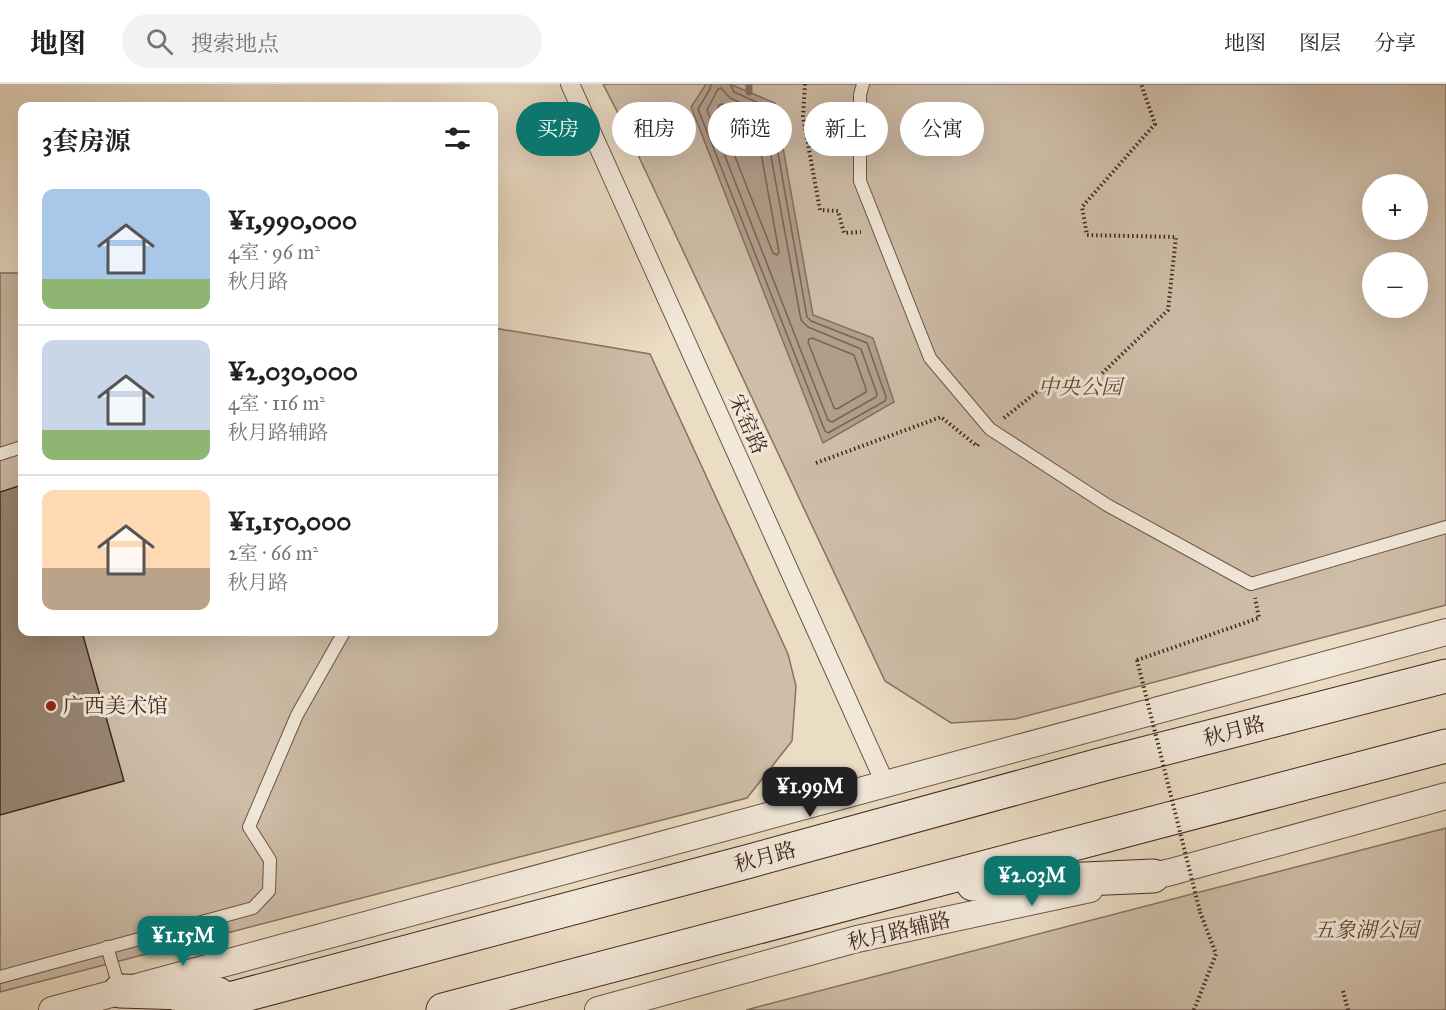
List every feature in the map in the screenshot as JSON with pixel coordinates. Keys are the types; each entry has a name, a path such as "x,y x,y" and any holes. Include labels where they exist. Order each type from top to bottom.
{"main road":[{"name":"秋月路","path":"188,1010 750,861 1100,765 1446,676"},
{"path":"443,1010 1446,746"},
{"path":"909,886 1153,876"},
{"path":"120,991 243,995"}],"street":[{"name":"宋窑路","path":"570,84 885,783"},
{"path":"52,1010 1446,632"},
{"name":"秋月路辅路","path":"598,1010 857,939 1153,876 1446,796"}],"lane":[{"path":"863,84 860,95 860,181 930,358 990,429 1107,505 1251,584 1446,527"},
{"path":"0,454 18,448"},
{"path":"0,977 253,908 269,891 270,860 249,827 297,715 342,636"},
{"path":"107,947 120,991"}],"path":[{"path":"805,84 803,117 820,210 838,211 844,233 879,231"},
{"path":"816,463 941,417 976,446 990,429 1038,391 1091,384 1168,310 1176,237 1087,235 1082,207 1155,124 1140,84"},
{"path":"1194,1010 1216,954 1200,912 1137,660 1259,618 1251,584"},
{"path":"1343,991 1348,1010"}],"green space":[{"name":"中央公园","path":"603,84 1446,84 1446,605 1015,719 951,723 885,681 638,156 696,156 696,102 612,102"},
{"path":"0,273 18,273 18,636 498,636 498,329 650,354 788,654 796,686 792,741 747,798 0,992"},
{"name":"五象湖公园","path":"1446,828 1446,1010 746,1010"}],"water":[{"path":"706,84 730,84 773,102 708,102 708,150 696,120 694,102"},
{"path":"710,156 784,156 813,315 873,338 894,402 823,443"}],"building":[{"name":"广西美术馆","path":"18,486 18,636 83,636 124,781 0,815 0,492"}],"waterway":[{"path":"749,84 749,92"}],"place":[{"name":"广西美术馆","path":"51,706"}]}
